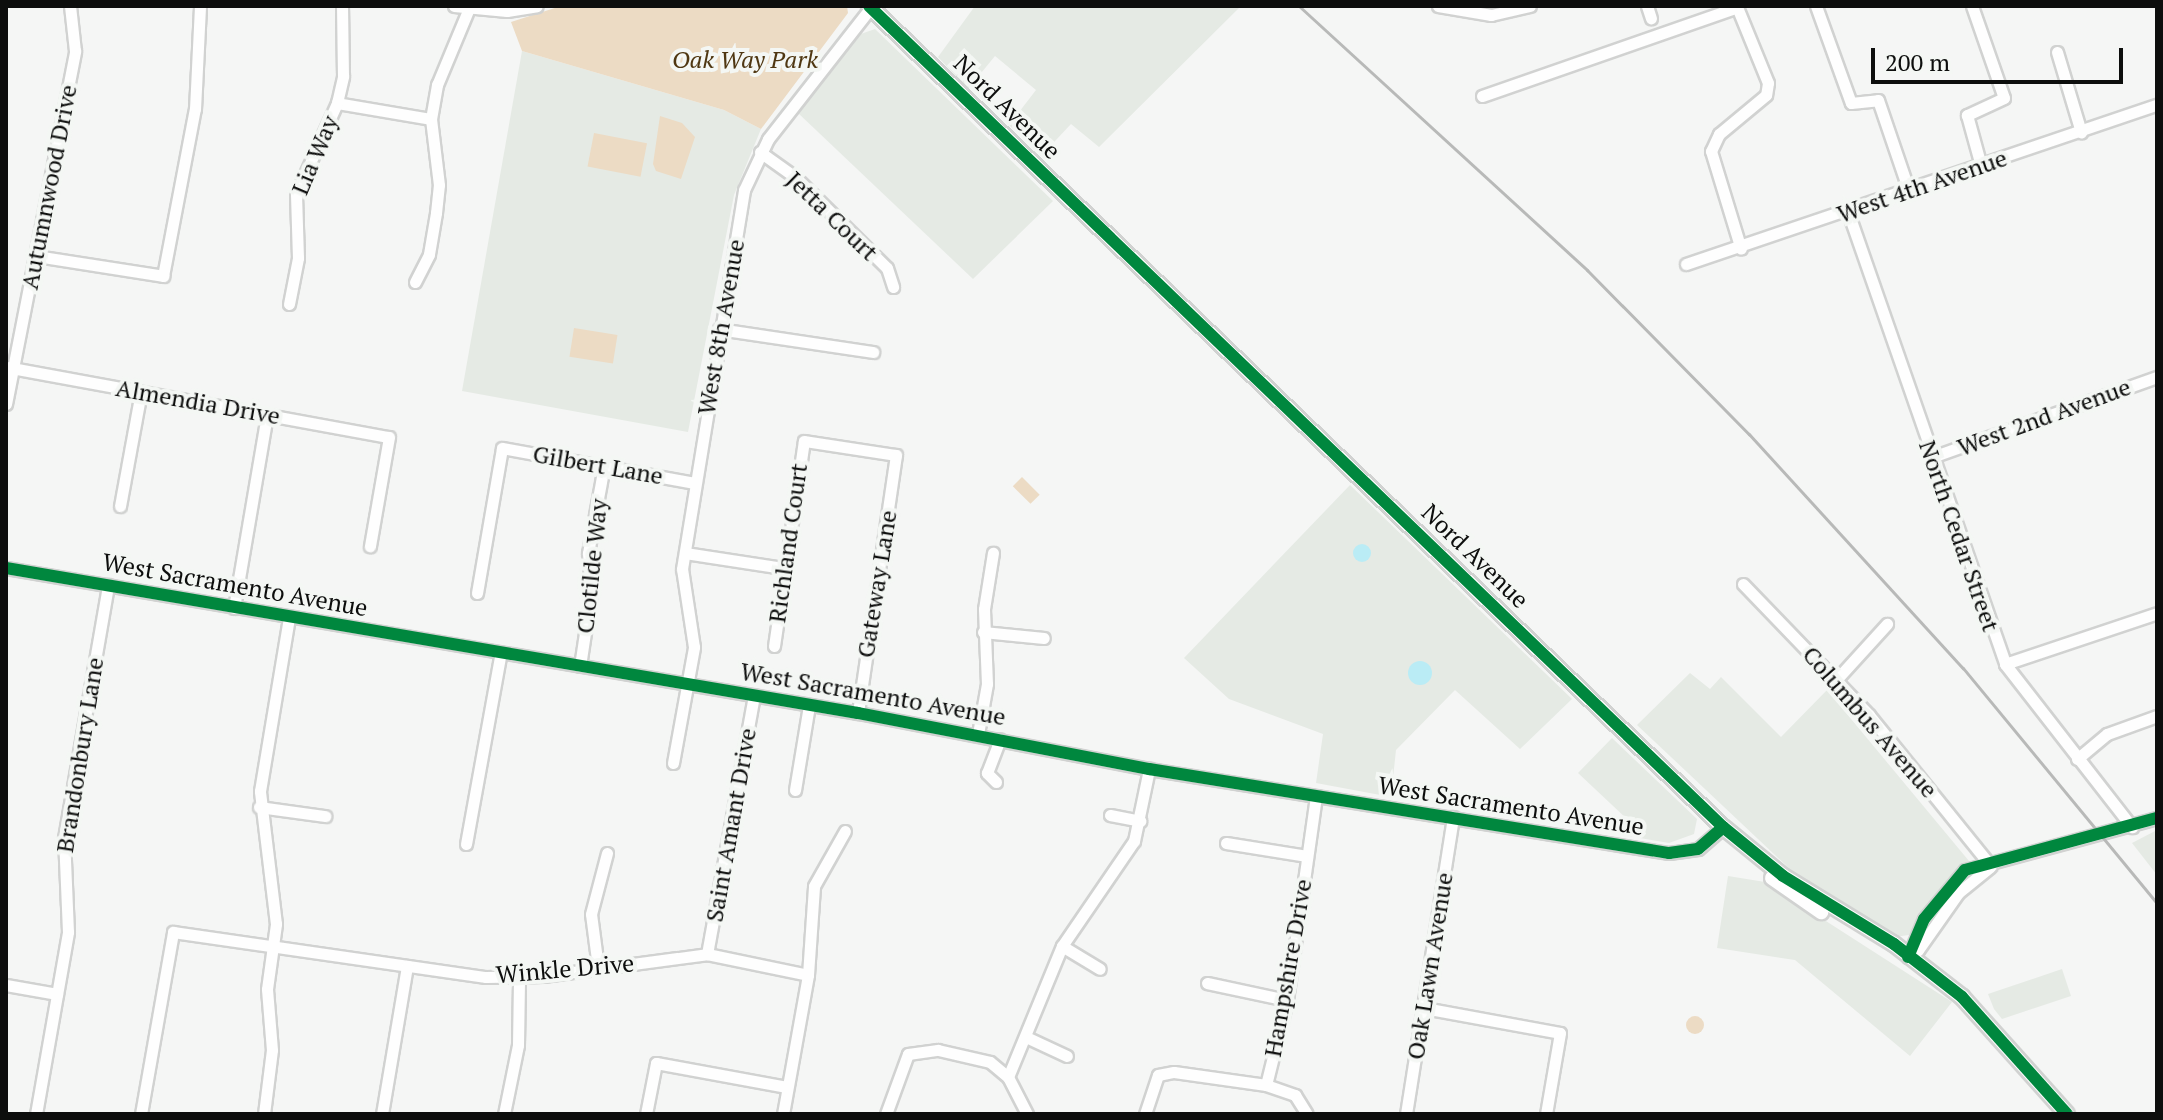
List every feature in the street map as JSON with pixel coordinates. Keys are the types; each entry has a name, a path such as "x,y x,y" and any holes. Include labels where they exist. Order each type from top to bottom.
{"main road":[{"name":"Nord Avenue","path":"870,7 1723,827 1731,843 1787,890 1908,957 1986,1019 2067,1114"}],"street":[{"name":"Autumnwood Drive","path":"6,404 9,368 36,256 75,51 70,6"},
{"path":"36,256 163,276 195,109 200,6"},
{"name":"Lia Way","path":"289,304 298,258 296,194 337,103 343,76 342,6"},
{"path":"454,6 537,6"},
{"path":"1438,6 1491,15 1530,6"},
{"path":"1647,6 1651,18"},
{"path":"1816,6 1851,103 1878,100 1909,191"},
{"path":"1972,6 2004,98 1967,115 1981,166"},
{"name":"West 8th Avenue","path":"673,763 694,647 682,569 744,190 760,152 870,7"},
{"path":"1482,96 1737,7 1768,83 1766,95 1719,134 1711,151 1741,249"},
{"path":"415,282 429,254 439,185 431,119 437,85 469,8"},
{"path":"2057,52 2081,132"},
{"path":"337,103 431,119"},
{"name":"West 4th Avenue","path":"1686,264 1741,249 2157,105"},
{"name":"Jetta Court","path":"760,152 795,177 887,268 893,287"},
{"name":"North Cedar Street","path":"1848,212 2005,664 2132,827"},
{"path":"719,329 873,352"},
{"name":"Almendia Drive","path":"9,368 389,437 370,546"},
{"name":"West 2nd Avenue","path":"1932,457 2157,377"},
{"path":"120,506 141,392"},
{"path":"234,608 267,415"},
{"name":"Gateway Lane","path":"804,441 896,455 858,713"},
{"name":"Richland Court","path":"774,646 804,441"},
{"name":"Gilbert Lane","path":"477,593 502,448 695,483"},
{"name":"Clotilde Way","path":"580,666 591,593 588,553 604,466"},
{"path":"685,553 783,568"},
{"path":"978,734 987,684 983,632 993,553"},
{"name":"West Sacramento Avenue","path":"6,568 500,656 580,666 978,734 1149,769 1681,854 1714,839 1723,827"},
{"name":"Columbus Avenue","path":"1743,584 1836,680 1991,866"},
{"name":"Brandonbury Lane","path":"36,1114 68,932 64,838 108,585"},
{"path":"2005,664 2157,613"},
{"path":"264,1114 272,1067 266,1004 275,909 259,807 289,617"},
{"path":"1836,680 1887,624"},
{"path":"983,632 1044,638"},
{"path":"466,844 500,656"},
{"name":"Saint Amant Drive","path":"707,954 754,695"},
{"path":"795,790 809,705"},
{"path":"2077,759 2107,734 2157,716"},
{"path":"996,782 987,773 1000,739"},
{"path":"1008,1077 1062,946 1134,841 1149,769"},
{"name":"Hampshire Drive","path":"1145,1114 1158,1075 1174,1072 1266,1085 1287,1000 1316,796"},
{"path":"259,807 325,816"},
{"path":"1110,815 1140,821"},
{"name":"Oak Lawn Avenue","path":"1406,1114 1453,817"},
{"path":"1908,957 1909,945 1956,877 1965,870 1991,866 2157,818"},
{"path":"783,1114 808,975 814,886 845,831"},
{"path":"1226,843 1307,856"},
{"path":"598,967 591,914 607,853"},
{"name":"Winkle Drive","path":"141,1114 173,932 273,949 519,978 707,954 808,975"},
{"path":"1062,946 1100,969"},
{"path":"382,1114 407,966"},
{"path":"504,1114 518,1045 519,978"},
{"path":"1207,983 1287,1000"},
{"path":"6,985 57,994"},
{"path":"1424,1008 1560,1033 1546,1114"},
{"path":"1026,1037 1067,1056"},
{"path":"886,1114 908,1054 938,1050 990,1062 1008,1077 1027,1114"},
{"path":"646,1114 656,1063 787,1087"},
{"path":"1266,1085 1295,1095 1307,1114"}],"shaded area":[{"path":"975,6 1241,6 1099,147 1071,124 1041,156 1009,125 1036,90 995,56 968,89 938,57"},
{"path":"875,29 1053,201 973,279 798,113 858,35"},
{"path":"522,51 724,110 761,129 734,195 688,432 462,391"},
{"path":"1350,485 1572,699 1520,749 1455,690 1396,750 1391,797 1316,783 1323,734 1229,699 1184,658"},
{"path":"1690,673 1710,689 1721,677 1781,737 1827,690 1969,861 1931,899 1909,935 1894,937 1808,886 1637,725"},
{"path":"1612,738 1697,819 1694,834 1669,843 1622,835 1628,820 1578,773"},
{"path":"2157,830 2157,875 2132,843"},
{"path":"1728,876 1765,882 1952,1002 1910,1056 1795,960 1717,948"},
{"path":"2062,969 2071,996 2002,1019 1994,1009 1988,994"}],"green space":[{"name":"Oak Way Park","path":"561,6 847,6 848,13 761,129 724,110 522,51 511,22"},
{"path":"660,116 682,123 695,137 681,179 656,171 653,164"},
{"path":"594,133 647,143 641,177 588,166"},
{"path":"574,328 617,335 613,364 569,357"},
{"path":"1022,477 1040,495 1030,504 1013,486"},
{"path":"1691,1016 1699,1016 1704,1025 1702,1032 1691,1034 1686,1029 1686,1021"}],"water":[{"path":"1362,544 1371,553 1362,562 1353,553"},
{"path":"1420,661 1431,668 1432,673 1425,684 1420,685 1409,678 1408,673 1415,662"}],"railway":[{"path":"1299,6 1587,270 1749,434 1963,668 2157,903"}],"cycle path":[{"path":"869,6 1723,827 1783,876 1894,944 1962,997 2067,1114"},
{"path":"6,568 858,713 1149,769 1669,853 1698,849 1723,827"},
{"path":"1908,957 1924,919 1965,870 2157,818"}]}
